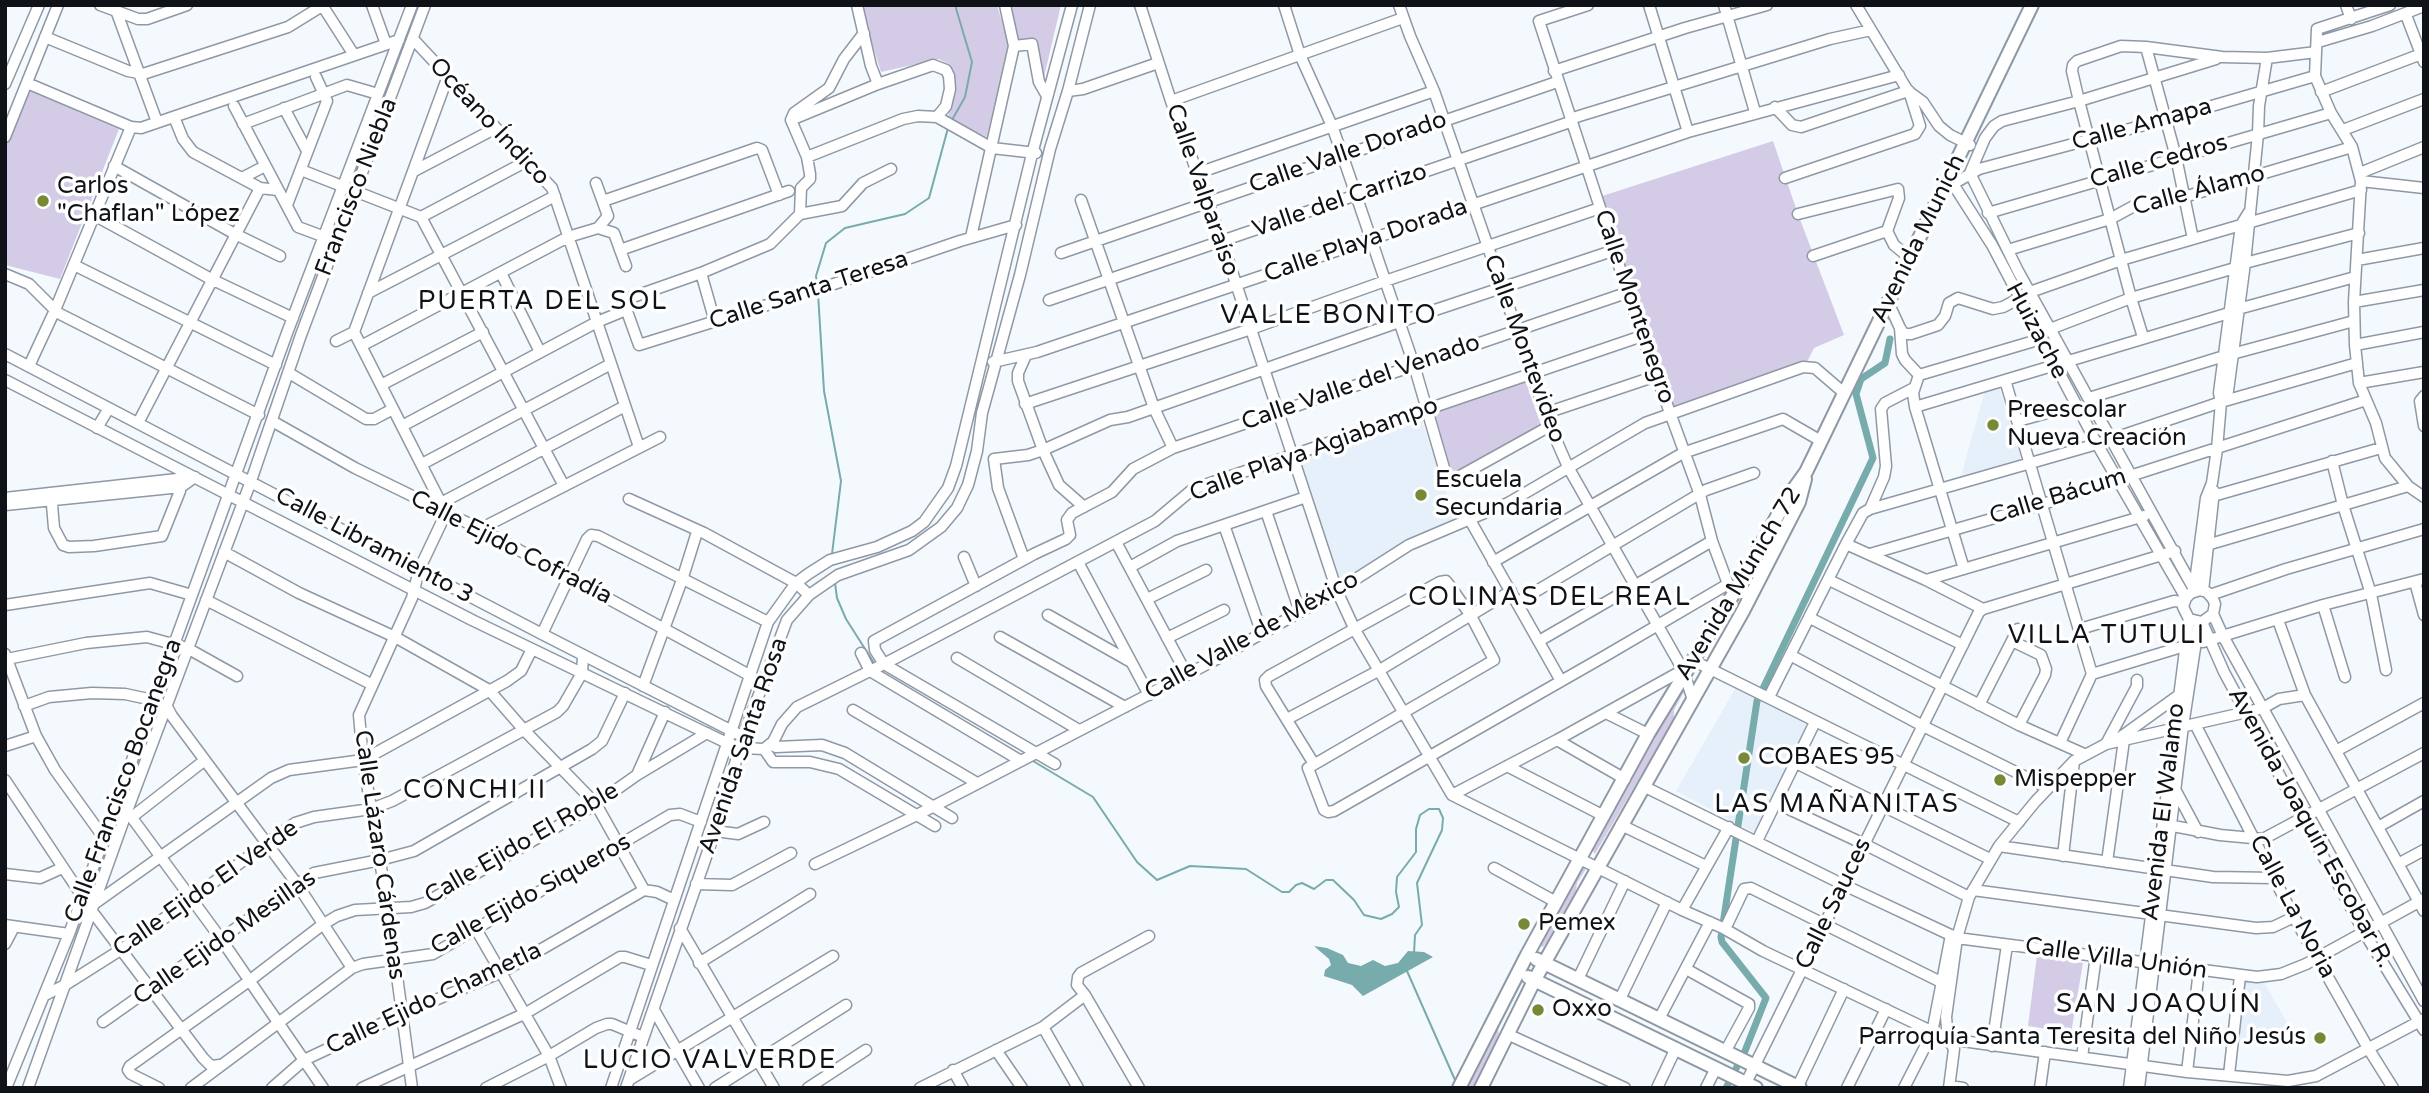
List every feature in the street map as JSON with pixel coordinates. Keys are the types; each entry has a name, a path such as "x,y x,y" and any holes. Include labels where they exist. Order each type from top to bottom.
{"main road":[{"name":"Avenida Munich","path":"1807,472 1888,302 1951,179 1965,143 2032,5"},
{"name":"Avenida Múnich 72","path":"1459,1088 1527,955 1648,734 1724,609 1732,586 1788,497 1807,472"},
{"name":"Avenida Múnich 72","path":"1481,1088 1544,962 1743,611 1799,502 1807,472"},
{"path":"1724,609 1743,611"},
{"path":"1527,955 1799,1087"},
{"path":"1518,972 1738,1080"}],"street":[{"path":"100,5 138,19 147,19 187,5"},
{"path":"372,5 386,44"},
{"name":"Francisco Niebla","path":"259,415 412,5"},
{"name":"Francisco Niebla","path":"271,421 425,5"},
{"path":"858,5 871,66 878,84"},
{"path":"971,237 1014,46 1005,5"},
{"path":"981,363 1072,5"},
{"name":"Calle Valparaíso","path":"1140,5 1171,101 1222,241 1337,591 1378,671 1452,795"},
{"path":"1284,5 1300,55 1332,126 1371,238 1414,365 1446,475 1451,478 1458,477 1550,426"},
{"name":"Calle Montevideo","path":"1399,5 1459,160 1550,426 1569,467 1683,673 1692,698"},
{"name":"Calle Montenegro","path":"1588,5 1539,21 1642,336 1700,495 1712,541 1732,586"},
{"path":"1649,5 1688,132"},
{"path":"1724,5 1744,66 1755,112"},
{"path":"1554,71 1767,5"},
{"path":"1856,5 1908,91 1920,128"},
{"path":"2346,5 2351,19"},
{"path":"2390,5 2318,29 2315,76 2331,113 2352,147 2361,181 2354,302 2359,383 2376,423 2381,448 2391,467 2407,486 2424,497"},
{"path":"5,84 8,69 37,6 56,10 5,137"},
{"path":"45,37 138,74 288,27 322,6 354,55"},
{"name":"Avenida Santa Rosa","path":"627,1084 715,831 742,742 787,620 808,595 838,576 909,550 941,527 957,508 968,485 982,413 1090,6"},
{"path":"2143,337 2079,101 2073,65 2077,61 2113,48 2146,47 2222,57 2267,58 2317,47 2424,6"},
{"path":"117,13 157,122"},
{"path":"2321,92 2423,57 2406,15"},
{"path":"1171,101 1403,18"},
{"name":"Valle del Carrizo","path":"1049,300 1570,122 1576,117 1830,39 1871,30"},
{"path":"800,214 801,187 810,179 810,174 807,158 791,120 794,113 829,88 844,59 864,33"},
{"name":"Océano Índico","path":"413,39 552,188 639,447"},
{"path":"27,83 131,127 141,128 400,40"},
{"path":"1014,46 1032,44 1039,82 1047,96"},
{"path":"2146,47 2176,157 2193,239"},
{"path":"1970,173 1979,148 1994,126 2002,121 2079,101 2222,57"},
{"path":"2201,592 2221,402 2228,391 2228,355 2267,58"},
{"path":"1068,91 1083,89 1158,63"},
{"path":"791,120 878,84 933,65 946,70 949,76 950,89 946,106 937,117"},
{"name":"Calle Playa Dorada","path":"981,363 1026,355 1125,323 1688,132 1899,75"},
{"path":"336,341 354,332 448,76"},
{"name":"Calle Amapa","path":"1951,179 2315,76"},
{"path":"287,205 327,101 316,77"},
{"name":"Calle Valle Dorado","path":"1060,253 1558,82"},
{"path":"243,124 347,85 379,94"},
{"path":"1198,173 1434,91"},
{"path":"1908,91 1923,102 1939,126 1965,143 1979,148"},
{"path":"1775,107 1792,125 1801,127 1908,91"},
{"path":"2343,131 2424,99"},
{"path":"234,106 298,227 325,237"},
{"path":"284,108 307,151"},
{"name":"Calle Cedros","path":"1988,213 2331,113"},
{"path":"807,158 903,119 918,116 937,117 992,148 1032,154 1050,149"},
{"path":"174,117 183,139 193,152 260,188 278,190"},
{"path":"1785,178 1915,134 1920,128 1939,126"},
{"path":"29,366 131,127"},
{"path":"414,171 496,128"},
{"name":"Calle Álamo","path":"1992,245 2006,245 2110,219 2134,206 2184,197 2352,147"},
{"path":"2030,292 2361,181 2424,147"},
{"path":"603,201 757,148 762,150 784,193 621,250"},
{"path":"421,218 527,161"},
{"path":"114,166 235,234 280,256"},
{"path":"242,178 265,166"},
{"path":"402,426 597,322 626,310 624,303 627,299 701,273 770,244 800,214 842,206 863,183 891,169"},
{"path":"301,170 421,218 564,486"},
{"name":"Huizache","path":"1970,173 1988,213 2109,438 2201,592"},
{"name":"Huizache","path":"1951,179 1992,245 2018,299 2185,600"},
{"path":"2361,181 2424,188"},
{"path":"361,346 568,237 598,228 608,216 596,183"},
{"path":"138,423 260,188"},
{"path":"1798,214 1896,189 1899,198 1887,231 1892,242 1910,258"},
{"path":"368,293 555,197"},
{"path":"1081,201 1154,408 1173,448"},
{"path":"1970,208 1983,202"},
{"path":"1025,404 1600,208"},
{"path":"94,215 211,279 293,318"},
{"name":"Calle Santa Teresa","path":"626,310 639,345 971,237 1016,225"},
{"path":"598,228 614,233 626,267"},
{"path":"1813,256 1887,231"},
{"path":"2050,329 2131,298 2359,233"},
{"path":"2357,260 2424,248"},
{"path":"1024,559 998,488 994,460 1043,450 1110,420 1128,417 1615,250"},
{"path":"74,265 276,365"},
{"path":"501,273 540,352"},
{"path":"701,273 715,322"},
{"path":"5,274 29,284 55,310 259,415"},
{"path":"1914,407 2143,337 2355,277"},
{"path":"2354,302 2424,290"},
{"name":"Calle Valle del Venado","path":"1084,507 1112,492 1133,469 1173,448 1629,292"},
{"path":"1900,328 1908,334 1938,325 1945,316 1949,303 1958,298 1993,309 2018,299"},
{"path":"1888,302 1900,328 1902,354 1919,375"},
{"path":"2089,398 2228,355 2354,321"},
{"path":"354,332 446,513"},
{"path":"381,385 483,332"},
{"path":"2355,345 2424,332"},
{"name":"Calle Playa Agiabampo","path":"763,747 797,707 1155,522 1194,489 1642,336"},
{"path":"1919,375 2041,339"},
{"name":"Calle Libramiento 3","path":"5,354 238,473 542,635 732,731 742,742"},
{"path":"1026,355 1018,373 1025,404 1059,485 1084,507 1069,516 1067,520 1070,535 874,641 884,664 1055,764"},
{"name":"Avenida Santa Rosa","path":"611,1088 768,622 796,583 830,560 897,539 923,522 944,496 956,466 981,363"},
{"path":"1763,694 1790,655 1863,513 1870,509 2097,444 2221,402 2357,363"},
{"path":"422,464 611,364"},
{"name":"Calle Valle de México","path":"815,864 915,816 1187,675 1337,591 1409,545 1508,503 1645,423 1810,366 1823,373 1844,393"},
{"path":"2359,383 2424,372"},
{"path":"289,373 366,419 374,419 393,410"},
{"path":"1919,375 1914,388 1914,407 1964,569"},
{"path":"1546,412 1656,376"},
{"name":"Calle Libramiento 3","path":"5,380 97,428 186,480 229,494 414,590 727,743 742,742"},
{"path":"2005,380 2092,674 2060,743"},
{"path":"1870,509 1886,466 1881,409 1885,403 1914,388"},
{"path":"2424,396 2420,401 2424,426"},
{"name":"Calle Bácum","path":"1870,554 2043,504 2366,400"},
{"path":"441,503 625,405"},
{"path":"2018,421 2076,405"},
{"path":"97,428 109,408"},
{"name":"Calle Francisco Bocanegra","path":"6,1088 69,934 259,415"},
{"path":"1493,562 1683,453 1783,419 1821,441"},
{"name":"Calle Francisco Bocanegra","path":"28,1088 271,421"},
{"name":"Calle Ejido Cofradía","path":"271,421 355,468 480,529 751,676"},
{"path":"480,529 660,437"},
{"path":"2211,492 2381,448"},
{"path":"2332,461 2371,594 2386,670"},
{"path":"1518,603 1706,489 1754,473"},
{"path":"51,497 54,528 63,545 94,546 162,536 186,480"},
{"path":"5,505 186,480"},
{"path":"2204,546 2407,486"},
{"path":"5,498 51,497"},
{"path":"1130,567 1177,541 1306,497"},
{"path":"629,499 704,533 796,583 808,595"},
{"path":"1266,511 1300,612"},
{"name":"Calle Lázaro Cárdenas","path":"412,1088 396,959 363,760 359,715 395,637 419,570 446,513"},
{"path":"1926,580 2153,514"},
{"path":"1470,520 1561,681"},
{"path":"1224,525 1262,634"},
{"path":"2080,629 2424,529"},
{"path":"642,685 665,628 697,532"},
{"path":"542,635 591,535 598,536 768,622"},
{"path":"1539,641 1712,541"},
{"path":"1116,542 1187,675"},
{"path":"1846,544 1983,609 2175,551"},
{"path":"224,552 299,593 395,637 489,690 596,804 644,890 657,892 674,900"},
{"path":"964,557 976,586"},
{"path":"830,560 838,576"},
{"path":"1078,562 1149,695"},
{"path":"1147,599 1206,570"},
{"path":"1829,580 1963,645"},
{"path":"1311,766 1494,660 1471,617 1450,586 1446,581 1440,582 1265,680 1311,766 1324,810 1328,812 1732,586 1750,597"},
{"path":"2092,674 2323,605 2419,581 2424,615"},
{"path":"5,604 150,583 192,595"},
{"path":"1287,719 1378,671 1511,591"},
{"name":"Avenida Joaquín Escobar R.","path":"2201,592 2215,604 2213,614 2222,636 2424,1001"},
{"path":"206,600 371,684"},
{"name":"Avenida Joaquín Escobar R.","path":"2185,600 2184,611 2197,621 2364,932 2422,1024"},
{"path":"2323,605 2345,677"},
{"name":"Calle Sauces","path":"1706,1088 1738,1080 1740,1059 1802,970 1979,612 1983,609"},
{"path":"1167,638 1224,610"},
{"path":"2197,621 2213,614"},
{"path":"1048,615 1131,662"},
{"path":"1810,618 2019,725 2084,754"},
{"path":"2278,620 2305,695 2422,904"},
{"name":"Avenida El Walamo","path":"2129,1088 2137,1064 2160,869 2176,792 2179,695 2197,621"},
{"path":"1979,705 2018,629"},
{"path":"104,838 55,770 36,736 6,656 139,637 187,648 237,677"},
{"path":"1000,637 1125,707"},
{"path":"2012,641 2041,655 2046,669 2019,725"},
{"name":"Avenida El Walamo","path":"2168,825 2168,783 2179,728 2190,645"},
{"path":"220,1065 208,1064 180,1030 92,907 271,778 289,770 363,760 521,671 532,649"},
{"path":"861,653 870,671 1021,761"},
{"path":"1790,655 1923,726 2048,788"},
{"path":"582,673 583,656"},
{"path":"957,658 1079,730"},
{"path":"1694,661 2018,822"},
{"name":"Calle Ejido El Verde","path":"45,995 122,949 303,819 371,809 558,712 582,673"},
{"path":"1452,795 1683,673"},
{"path":"2107,862 2115,742 2137,680"},
{"path":"24,706 49,697 92,693 125,694 153,701"},
{"name":"Calle Ejido Mesillas","path":"103,1022 297,884 324,869 380,860 414,851 592,749 601,741 625,693"},
{"path":"2115,742 2179,695"},
{"path":"1904,1088 1932,1033 1946,984 1954,937 1971,893 1999,846 2074,761 2084,754 2115,742 2247,712 2263,708 2279,699 2305,695"},
{"path":"2336,751 2424,703"},
{"path":"166,705 297,884 352,968"},
{"path":"853,710 977,783"},
{"name":"Calle Ejido El Roble","path":"637,775 665,712"},
{"path":"1606,713 1648,734"},
{"path":"1757,841 1815,722"},
{"name":"Calle La Noria","path":"2195,724 2294,917 2393,1088"},
{"name":"Calle Ejido El Roble","path":"159,1088 128,1070 322,925 355,910 388,909 425,903 596,804 637,775 707,733"},
{"path":"5,746 36,736"},
{"path":"1557,740 1625,779"},
{"path":"742,742 763,747 822,745 832,748 845,753 952,818"},
{"path":"763,747 773,762 810,762 839,769 935,826"},
{"path":"2168,825 2255,840 2270,837 2424,753"},
{"path":"205,760 130,814 322,1085"},
{"path":"2063,856 2074,761"},
{"path":"1796,763 1990,859"},
{"path":"1507,766 1604,816"},
{"path":"5,780 82,896"},
{"path":"2168,783 2176,792 2198,832"},
{"name":"Calle Villa Unión","path":"1643,786 1844,886 1954,937 2149,965 2257,977 2281,974 2319,958 2379,923 2422,904"},
{"path":"1452,795 1719,926 1802,970 1948,1039 2187,1072 2229,1075 2263,1084 2316,1076 2368,1048 2422,1024"},
{"path":"2378,827 2424,801"},
{"path":"1776,803 1971,893 2267,929 2294,917"},
{"name":"Calle Ejido Siqueros","path":"191,1088 352,968 433,954 670,815 680,814 701,822"},
{"path":"715,831 738,834 764,821"},
{"path":"1621,825 1706,866"},
{"path":"1682,910 1706,866 1733,829"},
{"path":"1999,846 2232,879 2274,878"},
{"path":"2398,864 2424,850"},
{"path":"696,884 732,885 791,853"},
{"path":"5,874 40,878 62,868"},
{"path":"1494,868 1556,902"},
{"path":"1578,979 1625,881"},
{"path":"1659,1020 1686,970 1747,887 1946,984"},
{"name":"Calle Ejido Chametla","path":"272,1088 304,1060 402,1014 502,972 644,890"},
{"path":"699,963 810,894"},
{"path":"1619,999 1667,902"},
{"path":"5,944 10,926 69,934"},
{"path":"680,928 774,1088"},
{"path":"476,929 550,1056 561,1088"},
{"path":"1139,1088 1077,985 1081,973 1149,936"},
{"path":"1992,1046 2007,945"},
{"path":"362,1088 526,1013 622,956 652,965"},
{"path":"627,1084 677,1050 832,956"},
{"path":"2082,1057 2096,956"},
{"path":"1686,970 1749,1004 1740,1059"},
{"path":"2187,1072 2199,970"},
{"path":"2229,1075 2240,976"},
{"path":"1946,984 1948,1039 1954,1049 1950,1087 1963,1088"},
{"path":"1799,1087 1844,989"},
{"path":"920,1088 1043,1027 1085,995"},
{"path":"715,1088 846,1005"},
{"path":"1847,1088 1886,1009"},
{"path":"653,1010 699,1088"},
{"path":"485,1088 607,1024 643,1037"},
{"path":"1043,1027 1078,1088"},
{"path":"1507,1034 1625,1088"},
{"path":"1657,1088 1676,1048"},
{"path":"808,1088 866,1050"},
{"path":"996,1050 1022,1088"},
{"path":"2040,1088 2045,1052"},
{"name":"Avenida El Walamo","path":"2137,1064 2139,1088"},
{"path":"953,1070 963,1088"}],"shaded area":[{"path":"860,5 997,5 1009,46 987,137 948,118 954,80 949,64 939,59 881,72"},
{"path":"1008,5 1061,5 1044,77 1037,41 1018,41"},
{"path":"28,90 119,129 60,279 5,265 5,145"},
{"path":"1773,141 1844,335 1814,348 1807,362 1674,407 1599,197"},
{"path":"1525,380 1541,425 1453,475 1430,410"},
{"name":"Preescolar Nueva Creación","path":"1999,386 2021,459 1961,476 1985,390"},
{"path":"1421,418 1456,521 1411,539 1340,582 1298,459"},
{"path":"1683,686 1685,690 1674,710 1674,719 1595,854 1592,850 1601,827"},
{"name":"COBAES 95","path":"1735,689 1808,725 1755,833 1676,791"},
{"path":"1581,865 1586,869 1577,883 1576,891 1547,942 1543,947 1540,946 1547,931 1546,927"},
{"path":"2037,955 2083,963 2071,1033 2028,1026"},
{"path":"1520,978 1522,983 1498,1027 1499,1037 1476,1088 1463,1088"},
{"path":"2245,982 2264,982 2293,1033 2274,1044 2237,1041"}],"water":[{"path":"1314,946 1327,948 1343,955 1348,963 1361,966 1373,960 1385,966 1398,963 1408,951 1424,952 1433,957 1363,996 1352,985 1324,976 1325,970 1331,965 1329,959"}],"waterway":[{"path":"952,120 965,97 972,62 955,5"},
{"path":"817,284 816,276 826,243 845,228 905,214 929,198 948,128"},
{"path":"818,293 824,391 841,481 832,554"},
{"path":"1726,1088 1745,1051 1766,998 1722,942 1721,937 1757,701 1873,458 1856,394 1861,379 1885,363 1890,339"},
{"path":"835,583 837,598 846,619 874,663"},
{"path":"906,687 1021,755"},
{"path":"1033,761 1093,797 1137,862 1157,880 1190,866 1246,869 1282,892 1289,892 1302,883 1314,889 1326,880 1333,880 1354,900 1364,915 1381,919 1399,907 1397,877 1416,852 1416,829 1420,815 1429,809 1439,809 1443,818 1442,830 1417,883 1422,925 1415,935 1414,953"},
{"path":"1407,971 1455,1080"}],"place":[{"name":"Carlos \"Chaflan\" López","path":"43,201"},
{"name":"Preescolar Nueva Creación","path":"1993,425"},
{"name":"Escuela Secundaria","path":"1421,495"},
{"name":"COBAES 95","path":"1744,758"},
{"name":"Mispepper","path":"2000,780"},
{"name":"Pemex","path":"1524,924"},
{"name":"Oxxo","path":"1538,1010"},
{"name":"Parroquía Santa Teresita del Niño Jesús","path":"2320,1038"}],"district":[{"name":"PUERTA DEL SOL","path":"543,302"},
{"name":"VALLE BONITO","path":"1329,316"},
{"name":"COLINAS DEL REAL","path":"1550,598"},
{"name":"VILLA TUTULI","path":"2107,636"},
{"name":"CONCHI II","path":"475,791"},
{"name":"LAS MAÑANITAS","path":"1837,805"},
{"name":"SAN JOAQUÍN","path":"2159,1005"},
{"name":"LUCIO VALVERDE","path":"710,1061"}]}
